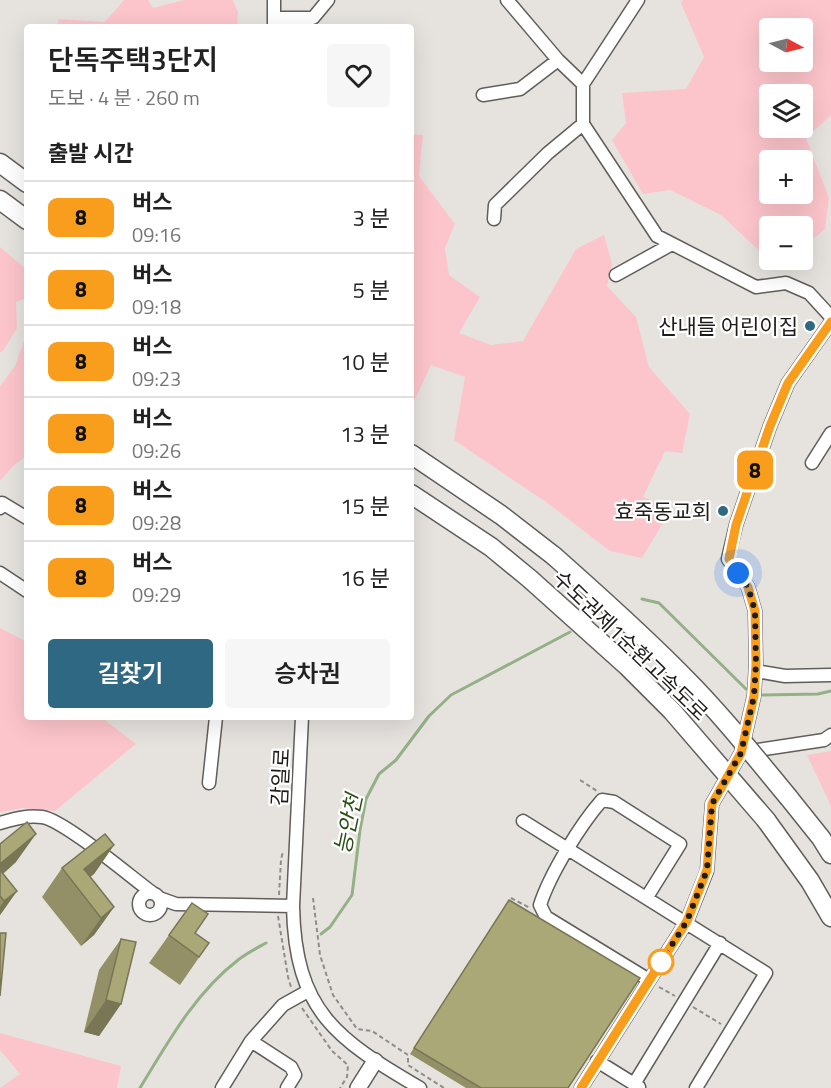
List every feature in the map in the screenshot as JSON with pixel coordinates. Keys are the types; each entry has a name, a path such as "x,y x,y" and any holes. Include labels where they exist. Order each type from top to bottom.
{"highway":[{"path":"0,163 24,181"},
{"path":"0,200 24,218"},
{"name":"수도권제1순환고속도로","path":"414,456 501,514 554,556 636,629 714,709 826,843 831,854"},
{"name":"수도권제1순환고속도로","path":"414,496 491,548 530,579 627,666 672,711 766,820 810,882 831,917"}],"main road":[{"path":"358,1088 375,1061"}],"street":[{"path":"274,0 274,22 313,18 328,0"},
{"path":"507,0 558,60 583,84"},
{"path":"638,0 583,84 584,124 657,236 756,287 786,283 809,293 831,317"},
{"path":"483,95 520,89 558,60"},
{"path":"494,219 495,205 548,153 584,124"},
{"path":"616,275 672,244"},
{"path":"580,1088 687,921 707,870 712,804 741,753 754,696 755,611 748,587 729,559 736,525 770,426 788,383 829,331"},
{"path":"812,463 831,433"},
{"path":"0,508 2,503 24,516"},
{"path":"0,573 24,589"},
{"path":"756,671 785,676 831,675"},
{"path":"209,783 216,720"},
{"name":"감일로","path":"302,720 293,906 297,955 309,991 323,1015 345,1039 375,1061 420,1088"},
{"path":"741,753 824,740 831,735"},
{"path":"647,897 680,844 614,802 602,800 569,849 545,891 540,905 546,916 649,981"},
{"path":"0,823 22,816 44,817 68,829 149,901 176,904 293,906"},
{"path":"523,821 687,921 766,973 696,1088"},
{"path":"597,1061 637,1086 720,943"},
{"path":"222,1088 251,1041 283,1005 309,991"},
{"path":"251,1041 291,1067 295,1075 287,1088"}],"path":[{"path":"313,898 320,955 333,995 357,1029 372,1031 408,1055 408,1065 444,1088"}],"shaded area":[{"path":"124,0 148,0 153,8 184,0 233,0 238,12 237,24 58,24 59,19 105,22"},
{"path":"683,0 831,0 831,115 813,132 813,84 759,84 759,138 806,138 811,150 759,150 759,204 813,204 813,156 829,198 825,229 813,239 813,216 759,216 759,250 721,215 670,190 643,194 612,140 626,123 622,93 686,89 704,57 681,3"},
{"path":"414,134 423,135 419,176 455,224 445,248 449,275 480,297 459,333 491,345 523,341 576,249 604,235 612,264 607,286 636,317 649,367 690,414 682,453 665,451 643,497 672,508 642,558 610,551 546,502 454,440 465,377 431,365 414,402"},
{"path":"0,247 24,267 24,299 16,302 17,328 3,351 0,352"},
{"path":"24,341 24,457 0,481 0,386 15,366"},
{"path":"0,628 24,640 24,720 105,720 136,744 55,811 23,808 0,812"},
{"path":"831,751 831,806 807,755"},
{"path":"0,1033 121,1066 117,1088 0,1088 20,1074 0,1050"}],"building":[{"path":"27,822 36,834 0,864 0,844"},
{"path":"105,834 114,845 84,869 114,907 101,918 62,868"},
{"path":"0,870 17,891 4,901 0,896"},
{"path":"509,900 640,978 568,1088 481,1088 414,1048"},
{"path":"192,903 208,914 195,933 209,943 199,957 169,935"},
{"path":"0,933 6,933 0,996"},
{"path":"121,939 136,942 121,1004 106,1000"}],"waterway":[{"name":"능안천","path":"642,599 659,603 746,689"},
{"name":"능안천","path":"321,934 330,927 352,895 366,799 379,774 396,760 429,716 451,695 570,632"},
{"name":"능안천","path":"763,695 818,694 831,691"},
{"name":"능안천","path":"140,1088 183,1019 208,987 238,960 266,943"}],"bus line":[{"name":"8","path":"581,1088 687,921 707,870 712,804 741,753 754,696 755,611 748,587 729,559 736,525 770,426 788,383 831,322"}],"place":[{"name":"산내들 어린이집","path":"810,326"},
{"name":"효죽동교회","path":"723,511"}],"route":[{"path":"661,962 687,921 707,870 712,804 741,753 754,696 755,611 748,587 738,573"}]}
